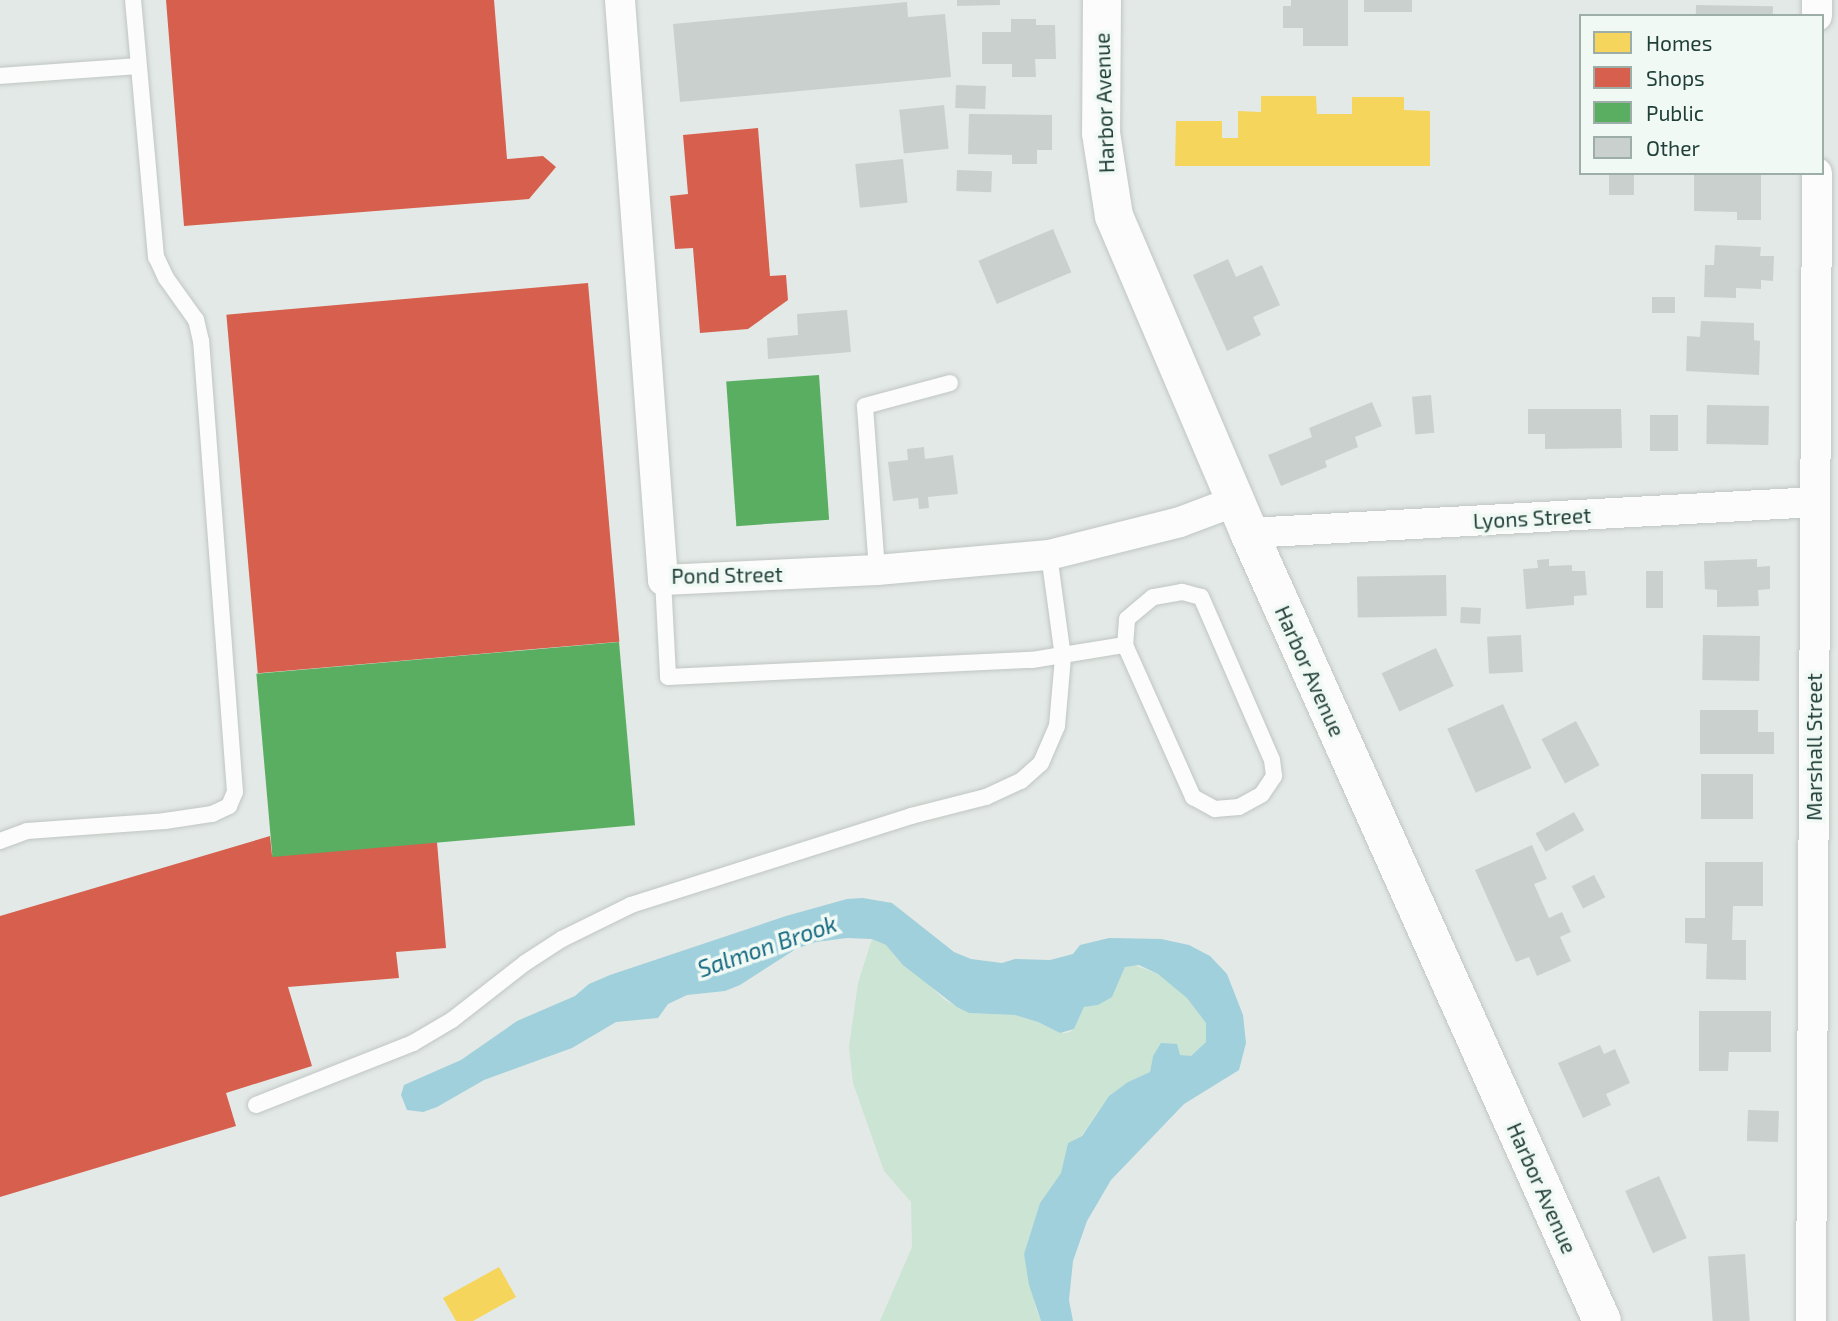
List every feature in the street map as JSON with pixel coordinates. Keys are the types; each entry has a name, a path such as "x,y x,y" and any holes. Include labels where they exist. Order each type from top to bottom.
{"street":[{"name":"Pond Street","path":"620,0 663,580 877,570 1049,555 1180,522 1242,517"},
{"name":"Harbor Avenue","path":"1101,0 1101,133 1114,216 1242,517 1602,1321"},
{"name":"Marshall Street","path":"1811,1321 1815,502 1827,434 1816,175"},
{"name":"Lyons Street","path":"1242,517 1815,502"}],"lane":[{"path":"0,841 27,831 165,821 212,814 229,806 236,792 201,341 196,320 166,278 156,257 133,0"},
{"path":"0,76 138,66"},
{"path":"877,570 865,406 950,383"},
{"path":"256,1105 413,1043 452,1020 553,945 593,921 631,905 1010,787 1041,763 1057,726 1063,657 1049,555"},
{"path":"663,580 668,677 1063,657 1125,645"},
{"path":"1181,592 1200,597 1272,760 1273,776 1262,794 1239,807 1214,809 1193,797 1125,645 1127,619 1153,597 1181,592"}],"green space":[{"path":"872,939 886,945 945,1000 969,1013 1015,1015 1060,1033 1068,1033 1074,1029 1084,1007 1098,1005 1115,990 1125,967 1131,964 1158,974 1187,997 1206,1023 1206,1042 1191,1056 1153,1056 1150,1072 1128,1082 1109,1096 1081,1136 1068,1143 1061,1173 1040,1203 1024,1254 1041,1321 880,1321 912,1247 911,1202 884,1171 853,1083 849,1047 858,983"}],"water":[{"name":"Salmon Brook","path":"863,898 892,903 954,952 971,959 1002,963 1015,959 1050,960 1073,954 1080,945 1109,938 1161,939 1189,945 1210,956 1227,974 1243,1015 1246,1043 1239,1070 1184,1104 1111,1180 1087,1221 1073,1261 1069,1300 1073,1321 1041,1321 1029,1285 1024,1254 1040,1203 1061,1173 1068,1143 1082,1136 1109,1096 1128,1082 1150,1072 1153,1056 1161,1043 1177,1044 1180,1055 1191,1056 1206,1042 1206,1023 1187,998 1158,974 1139,965 1125,967 1112,997 1098,1005 1084,1007 1074,1029 1060,1033 1015,1015 969,1013 957,1007 903,965 886,945 872,939 847,938 816,942 796,949 740,985 725,991 687,995 668,1004 658,1018 616,1022 572,1048 484,1080 437,1107 423,1112 407,1110 401,1095 404,1085 461,1060 517,1021 575,996 589,984 786,916 847,899"}],"building: Homes":[{"path":"1261,96 1316,96 1317,114 1352,114 1352,97 1404,97 1404,110 1430,111 1430,166 1175,166 1176,121 1222,121 1222,138 1238,138 1238,111 1261,112"},
{"path":"499,1267 516,1297 473,1321 456,1321 443,1298"}],"building: Shops":[{"path":"166,0 494,0 507,159 543,156 556,167 529,199 184,226"},
{"path":"758,128 770,276 786,275 788,300 748,329 700,333 693,248 675,249 670,196 688,194 683,135"},
{"path":"588,283 619,642 258,673 226,315"},
{"path":"270,836 272,855 437,842 446,948 396,952 399,978 288,987 312,1066 226,1093 236,1126 0,1197 0,916"}],"building: Public":[{"path":"819,375 829,520 736,526 726,381"},
{"path":"619,642 635,825 272,857 256,674"}],"building: Other":[{"path":"957,0 1000,0 1000,5 957,6"},
{"path":"1291,0 1348,0 1348,46 1303,46 1303,28 1283,28 1283,6 1291,6"},
{"path":"1364,0 1412,0 1412,12 1364,12"},
{"path":"907,2 908,17 945,14 951,77 680,102 673,24"},
{"path":"1696,5 1773,6 1773,14 1696,14"},
{"path":"1011,19 1036,19 1036,25 1055,25 1056,59 1035,59 1036,77 1012,77 1012,64 982,64 982,32 1011,32"},
{"path":"956,85 986,86 985,109 955,108"},
{"path":"944,105 949,149 904,153 899,110"},
{"path":"969,114 1052,115 1052,150 1037,150 1037,164 1012,164 1012,155 968,154"},
{"path":"903,159 908,203 860,208 855,164"},
{"path":"957,170 992,171 991,192 956,191"},
{"path":"1609,175 1634,175 1634,195 1609,195"},
{"path":"1694,175 1761,175 1761,220 1737,220 1737,212 1694,211"},
{"path":"1053,229 1071,272 997,304 978,261"},
{"path":"1715,245 1761,247 1760,256 1774,256 1773,281 1761,280 1761,289 1736,288 1736,298 1704,297 1705,265 1714,265"},
{"path":"1228,259 1236,277 1262,265 1280,305 1253,317 1261,335 1227,351 1193,275"},
{"path":"1652,297 1675,297 1675,313 1652,313"},
{"path":"847,310 851,352 768,359 767,338 798,335 797,314"},
{"path":"1701,321 1754,323 1754,340 1760,341 1759,375 1686,371 1687,336 1700,337"},
{"path":"1431,395 1434,433 1415,435 1412,397"},
{"path":"1372,402 1382,426 1355,437 1358,447 1325,461 1327,467 1281,486 1268,455 1312,437 1309,428"},
{"path":"1707,405 1769,406 1768,445 1706,444"},
{"path":"1528,409 1621,409 1622,448 1545,449 1545,434 1528,434"},
{"path":"1650,415 1678,415 1678,451 1650,451"},
{"path":"924,447 925,459 953,455 958,494 928,497 929,508 919,509 918,498 893,501 888,462 908,460 907,449"},
{"path":"1549,559 1549,566 1572,565 1572,571 1585,571 1587,595 1574,596 1574,605 1526,609 1523,569 1538,568 1537,560"},
{"path":"1757,559 1757,567 1770,566 1770,589 1758,590 1759,606 1717,607 1717,590 1705,589 1704,561"},
{"path":"1646,571 1663,571 1663,608 1646,608"},
{"path":"1446,575 1447,616 1358,618 1357,577"},
{"path":"1461,607 1481,608 1480,624 1460,623"},
{"path":"1521,635 1523,672 1489,674 1487,637"},
{"path":"1703,635 1760,636 1759,681 1702,680"},
{"path":"1436,648 1454,686 1399,711 1382,673"},
{"path":"1503,704 1531,768 1476,793 1447,729"},
{"path":"1700,710 1758,710 1758,732 1774,732 1774,754 1700,754"},
{"path":"1576,721 1599,765 1565,783 1542,739"},
{"path":"1701,774 1753,774 1753,819 1701,819"},
{"path":"1574,812 1584,830 1546,852 1536,833"},
{"path":"1532,845 1547,879 1534,884 1549,918 1562,912 1571,932 1560,937 1571,961 1537,976 1529,957 1516,962 1475,870"},
{"path":"1705,862 1763,862 1763,906 1733,906 1732,940 1746,940 1746,980 1706,979 1707,944 1685,943 1685,918 1705,918"},
{"path":"1594,875 1605,897 1583,909 1572,886"},
{"path":"1699,1011 1771,1011 1771,1052 1729,1052 1728,1071 1699,1071"},
{"path":"1600,1045 1604,1054 1615,1049 1630,1083 1606,1094 1611,1105 1583,1118 1558,1063"},
{"path":"1748,1110 1779,1111 1778,1142 1747,1141"},
{"path":"1659,1176 1687,1238 1653,1253 1625,1191"},
{"path":"1745,1254 1750,1321 1713,1321 1708,1257"}]}
